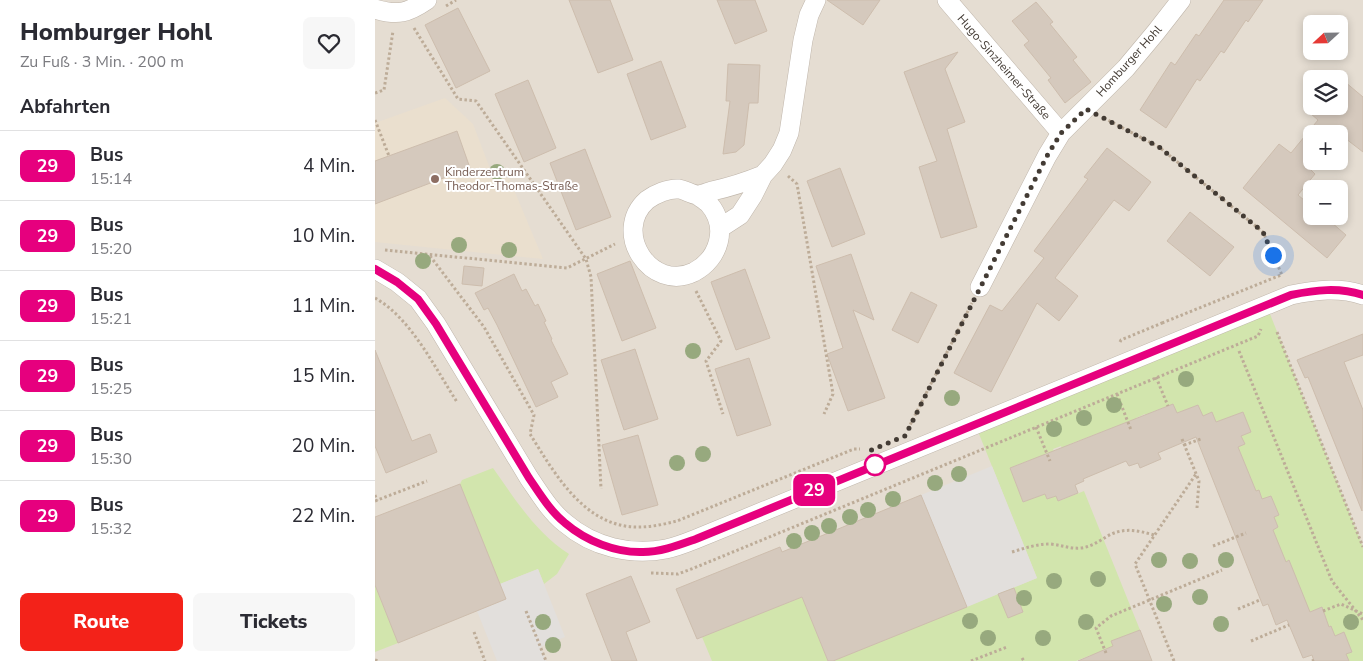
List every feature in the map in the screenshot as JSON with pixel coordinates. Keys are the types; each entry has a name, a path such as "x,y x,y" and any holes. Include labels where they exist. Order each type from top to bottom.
{"street":[{"path":"375,10 391,14 407,12 427,0"},
{"path":"720,228 740,215 782,150 789,133 803,40 809,15 816,0"},
{"name":"Hugo-Sinzheimer-Straße","path":"947,0 1061,133"},
{"name":"Homburger Hohl","path":"981,287 1043,163 1061,133 1126,68 1181,0"},
{"path":"697,195 740,184 768,170"},
{"path":"678,189 697,195 709,204 720,228 719,240 713,256 703,267 688,274 672,276 656,270 643,260 636,248 633,237 637,214 647,201 661,192 678,189"},
{"path":"375,269 397,282 418,299 436,324 529,478 545,501 565,523 589,539 617,549 643,552 668,549 696,539 1291,295 1311,291 1336,290 1363,295"}],"path":[{"path":"410,23 458,99 476,101 586,259 591,277 601,488"},
{"path":"375,93 384,90 394,25"},
{"path":"1086,109 1159,147 1263,232 1282,275"},
{"path":"375,120 389,156"},
{"path":"768,170 797,184 833,394 824,414"},
{"path":"382,250 567,268 633,237"},
{"path":"430,256 469,305 496,346 534,416 530,434 561,482 572,496 602,518 618,524 637,527 656,526 677,521 853,449 861,450"},
{"path":"688,274 721,341 706,361 723,414"},
{"path":"905,436 981,287"},
{"path":"375,298 398,314 408,326 460,407"},
{"path":"1119,344 1121,340 1162,323"},
{"path":"649,573 678,574 694,568 1257,336 1263,324"},
{"path":"1277,332 1363,546"},
{"path":"1239,351 1332,581 1363,620"},
{"path":"1157,376 1168,406"},
{"path":"1117,394 1131,430"},
{"path":"1036,427 1050,462"},
{"path":"1182,439 1199,481 1197,508"},
{"path":"1184,446 1201,439"},
{"path":"1174,661 1135,564 1196,474"},
{"path":"375,495 376,501 427,481"},
{"path":"1012,552 1036,545 1051,544 1083,548 1094,544 1110,534 1133,529 1154,535"},
{"path":"1213,546 1246,533"},
{"path":"1106,653 1096,628 1111,616 1222,570"},
{"path":"1238,609 1261,600"},
{"path":"1323,611 1341,604 1363,614"},
{"path":"526,611 546,661"},
{"path":"1251,641 1289,625"},
{"path":"474,632 485,661"},
{"path":"971,661 1007,646"}],"shaded area":[{"path":"375,0 1363,0 1363,661 375,661"},
{"name":"Kinderzentrum Theodor-Thomas-Straße","path":"445,98 473,124 494,179 509,178 543,259 375,242 375,123"},
{"path":"992,466 1037,578 967,607 921,495"},
{"path":"538,569 565,637 540,647 546,661 497,661 477,611 506,599 500,584"}],"green space":[{"path":"1266,304 1363,547 1363,661 1349,661 1346,654 1352,652 1344,632 1335,636 1331,626 1329,627 1322,607 1305,614 1289,561 1283,563 1273,530 1278,527 1274,517 1279,515 1271,496 1262,499 1259,490 1256,491 1238,447 1244,444 1241,436 1251,432 1243,412 1216,422 1212,412 1203,416 1198,405 1177,413 1173,404 1152,412 1147,417 1145,414 1136,418 1139,427 1113,430 1112,428 1070,444 1064,452 1061,446 1053,449 1057,459 1031,463 1030,460 1010,468 1023,502 1045,494 1047,499 1056,496 1059,501 1084,491 1140,630 1111,641 1114,649 1093,658 1091,655 1076,661 833,661 1037,578 975,424"},
{"path":"493,468 536,526 557,546 569,554 557,574 544,584 538,569 500,584 460,484 462,480"},
{"path":"375,585 398,643 375,652"},
{"path":"802,597 828,661 712,661 702,637"}],"building":[{"path":"569,0 610,0 633,60 598,73"},
{"path":"717,0 755,0 767,31 735,44"},
{"path":"827,0 880,0 863,25"},
{"path":"1224,0 1263,0 1248,22 1246,20 1224,53 1221,51 1200,81 1197,79 1166,128 1140,110 1171,62 1175,65 1196,34 1199,36"},
{"path":"1036,2 1053,22 1050,24 1077,57 1073,60 1091,82 1065,103 1048,80 1051,78 1024,45 1029,41 1012,21"},
{"path":"458,8 490,71 456,88 425,25"},
{"path":"958,52 945,69 965,122 947,129 977,227 941,238 919,167 937,161 904,72"},
{"path":"661,61 686,127 651,140 627,74"},
{"path":"728,64 760,65 758,103 749,103 744,145 736,152 723,154 730,101 726,101"},
{"path":"528,80 556,148 524,162 495,94"},
{"path":"1348,84 1363,97 1363,152 1348,140 1348,125 1314,125 1318,120 1312,115 1348,115"},
{"path":"457,131 470,168 375,204 375,161"},
{"path":"1303,138 1303,170 1311,170 1315,174 1310,180 1303,180 1303,189 1298,195 1303,199 1303,225 1334,225 1346,235 1327,258 1243,188 1279,144 1291,153"},
{"path":"1107,148 1151,182 1129,211 1114,200 1055,278 1078,296 1059,321 1037,303 991,392 954,373 990,305 1002,311 1044,258 1034,251 1088,179 1084,177"},
{"path":"585,149 611,217 576,230 550,163"},
{"path":"840,168 865,234 832,247 807,181"},
{"path":"1190,212 1234,247 1210,276 1167,241"},
{"path":"851,254 874,320 853,310 885,398 848,411 827,354 843,348 816,266"},
{"path":"630,261 656,328 622,341 597,274"},
{"path":"464,266 484,268 482,286 462,284"},
{"path":"745,269 770,338 736,350 711,282"},
{"path":"514,274 522,291 526,289 535,306 538,304 546,321 544,322 551,340 568,374 551,382 558,397 536,407 488,308 484,310 475,293"},
{"path":"911,292 937,305 918,343 892,330"},
{"path":"1363,334 1363,355 1344,362 1363,410 1362,511 1308,377 1305,378 1297,360"},
{"path":"635,349 658,419 624,430 601,360"},
{"path":"375,350 412,441 430,434 437,452 386,473 375,446"},
{"path":"749,358 771,425 737,436 715,369"},
{"path":"1173,404 1177,413 1198,405 1203,416 1212,412 1216,422 1243,412 1251,432 1241,436 1245,444 1238,447 1256,491 1259,490 1262,499 1271,496 1279,515 1274,517 1278,527 1273,530 1286,562 1289,560 1310,612 1322,607 1329,627 1331,626 1335,636 1344,632 1352,652 1346,654 1349,661 1314,661 1312,655 1303,658 1287,620 1276,625 1268,604 1263,606 1196,437 1158,453 1161,459 1140,468 1138,463 1129,466 1126,461 1083,479 1084,481 1075,485 1078,493 1058,501 1056,496 1047,499 1045,494 1023,502 1010,468"},
{"path":"638,435 658,505 622,515 602,445"},
{"path":"460,484 506,599 398,643 375,585 375,517"},
{"path":"921,495 967,607 833,661 828,661 802,597 697,639 676,589 780,547 782,552"},
{"path":"631,576 650,622 626,632 637,661 612,661 586,594"},
{"path":"1014,588 1023,612 1008,618 998,594"},
{"path":"1140,630 1152,661 1078,661 1113,646 1111,641"}],"bus line":[{"name":"29","path":"375,269 397,282 418,299 436,324 529,478 545,501 565,523 589,539 617,549 643,552 668,549 696,539 1291,295 1311,291 1336,290 1363,295"}],"place":[{"name":"Kinderzentrum Theodor-Thomas-Straße","path":"435,179"}],"route":[{"path":"875,465 869,451 905,436 1047,156 1061,133 1086,109 1159,147 1263,232 1273,255"}]}
